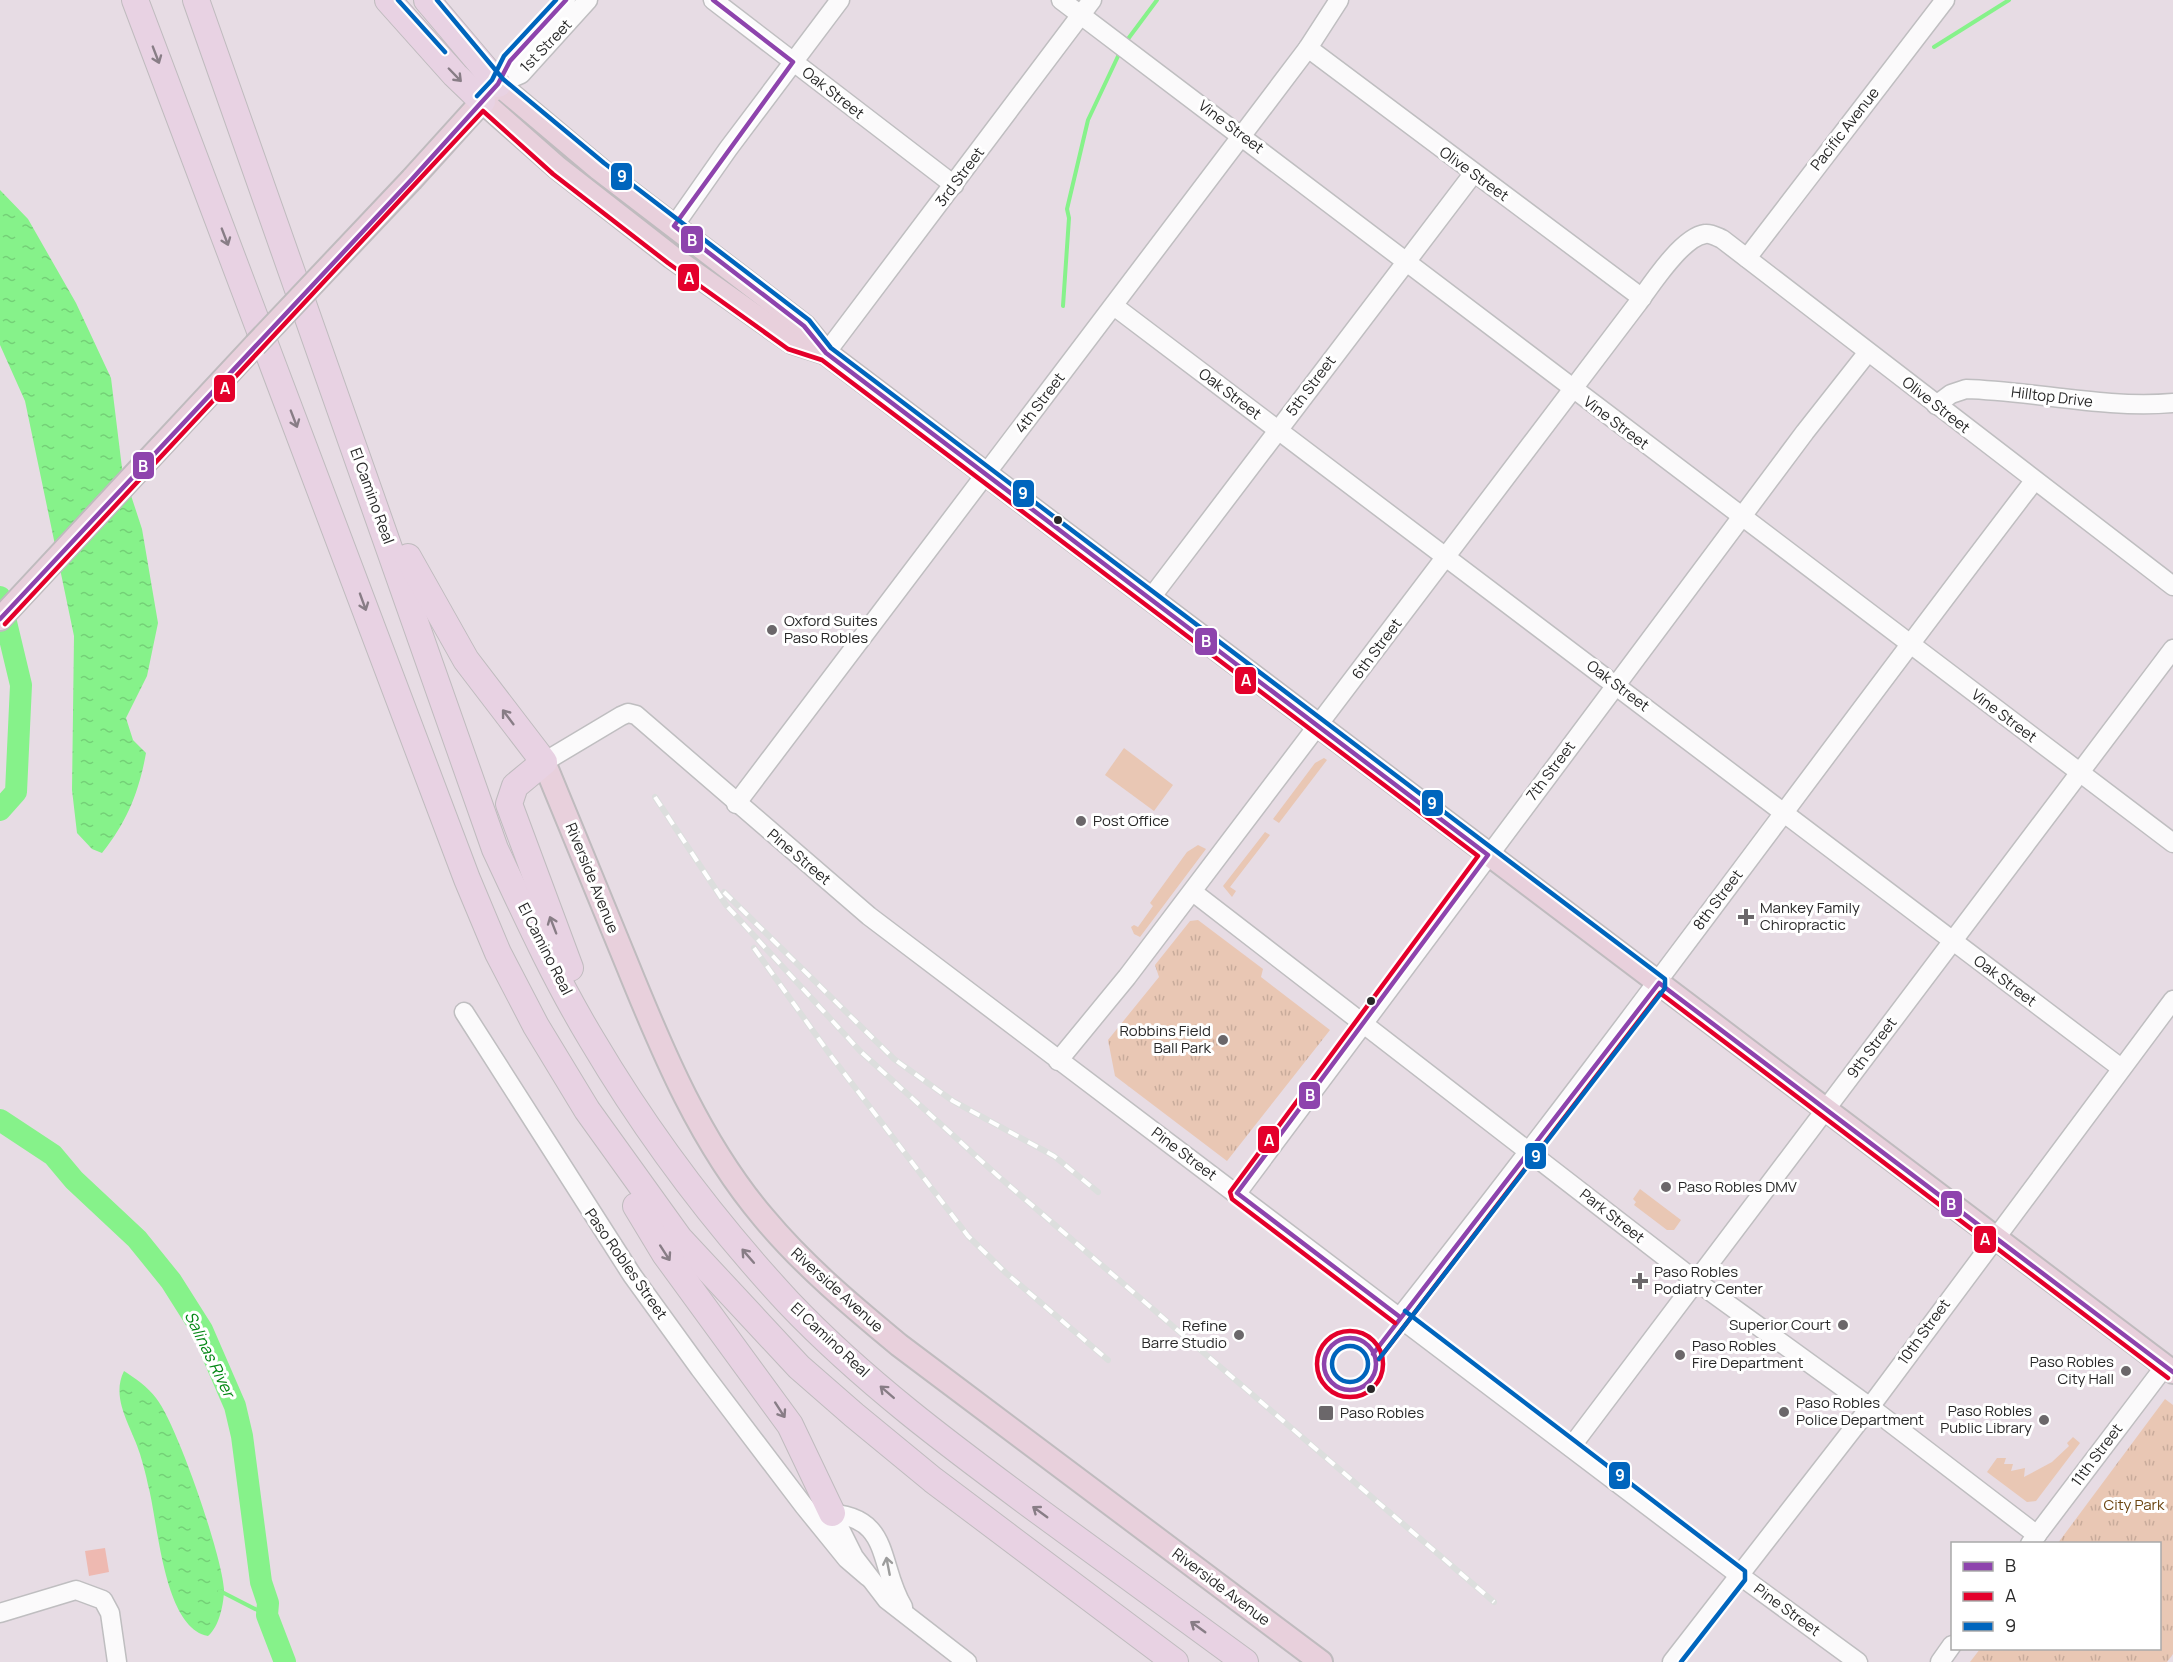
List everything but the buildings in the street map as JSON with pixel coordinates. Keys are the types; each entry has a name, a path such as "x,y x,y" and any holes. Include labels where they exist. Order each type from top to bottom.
{"highway":[{"path":"135,0 467,879 498,953 536,1026 587,1110 679,1238 799,1366 933,1480 1174,1662"},
{"name":"El Camino Real","path":"196,0 495,849 533,928 592,1040 666,1152 745,1253 789,1303 842,1354 944,1442 1245,1662"},
{"path":"388,0 455,75 490,92"},
{"path":"427,0 490,92"},
{"path":"317,343 408,557 429,598 466,660 544,762 515,786 509,804 582,997 592,1040"},
{"path":"587,1110 606,1157 665,1254 790,1425 832,1513"}],"main road":[{"path":"0,619 412,179 490,92"},
{"path":"490,92 599,169 674,226 804,326 826,353 2169,1369"},
{"path":"490,92 558,168 672,257 792,342 826,353"},
{"name":"Riverside Avenue","path":"544,762 663,1051 729,1173 763,1218 839,1295 899,1345 1321,1662"}],"street":[{"name":"1st Street","path":"490,92 510,61 566,0"},
{"name":"1st Street","path":"490,92 521,74 588,0"},
{"name":"Oak Street","path":"713,0 954,185"},
{"path":"674,226 840,0"},
{"name":"Vine Street","path":"1061,0 1087,7 1123,46 1573,390 2173,843"},
{"name":"4th Street","path":"736,804 1308,48 1340,0"},
{"name":"Pacific Avenue","path":"1747,258 1945,0"},
{"name":"3rd Street","path":"826,353 1087,7"},
{"name":"Olive Street","path":"1308,48 1473,174 1642,298"},
{"name":"5th Street","path":"1150,599 1473,174"},
{"name":"Olive Street","path":"1695,237 1713,235 1747,258 2173,586"},
{"name":"6th Street","path":"1058,1061 1193,892 1642,298 1679,251 1695,237"},
{"name":"Oak Street","path":"1114,306 2121,1068"},
{"name":"7th Street","path":"1237,1193 1488,855 1744,518 1805,432 1868,352"},
{"name":"Hilltop Drive","path":"1936,405 1952,394 1966,389 2121,405 2173,403"},
{"name":"8th Street","path":"1400,1317 1659,982 2034,481"},
{"name":"9th Street","path":"1570,1447 2173,649"},
{"name":"Pine Street","path":"544,762 628,713 652,727 736,804 869,916 1739,1575 1858,1662"},
{"name":"Park Street","path":"1193,892 1696,1281 1870,1407 2033,1539"},
{"name":"10th Street","path":"1674,1661 1870,1407 1994,1237 2173,1000"},
{"name":"Paso Robles Street","path":"464,1012 632,1275 804,1506 848,1559 868,1577 887,1600 967,1662"},
{"name":"11th Street","path":"2033,1539 2169,1369"},
{"name":"Paso Robles Street","path":"804,1506 821,1513 844,1514 864,1524 882,1544 892,1588 910,1619"},
{"name":"Paso Robles Street","path":"832,1513 868,1577"},
{"path":"0,1613 76,1590 103,1600 110,1613 117,1662"},
{"path":"1940,1662 1951,1648"}],"green space":[{"path":"1124,748 1173,785 1154,811 1105,775"},
{"path":"1324,758 1327,760 1279,823 1273,819 1315,763"},
{"path":"1265,832 1270,835 1230,887 1236,891 1232,897 1223,886"},
{"path":"1198,845 1206,849 1140,937 1134,934 1131,927 1134,925 1138,927 1153,906 1150,903 1187,852"},
{"path":"1198,920 1263,969 1261,977 1330,1030 1227,1161 1115,1076 1108,1040 1159,977 1155,965 1190,921"},
{"path":"1640,1189 1681,1220 1674,1230 1667,1230 1634,1205 1636,1202 1633,1199"},
{"name":"City Park","path":"2165,1399 2173,1405 2173,1654 2167,1662 1970,1662 1979,1650 2161,1650 2161,1542 2059,1542"},
{"path":"2073,1437 2080,1443 2036,1501 2027,1502 1987,1472 1997,1458 2006,1458 2004,1464 2013,1464 2011,1471 2025,1468 2024,1477 2052,1462 2069,1446 2067,1443"}],"shaded area":[{"path":"105,1548 109,1572 89,1576 85,1551"}],"water":[{"path":"0,190 28,219 76,303 111,378 122,468 142,529 158,623 147,676 126,718 133,740 146,753 143,767 131,806 102,853 92,849 77,833 72,790 74,636 25,401 0,345"},
{"path":"124,1371 149,1390 165,1412 186,1461 207,1521 224,1589 220,1615 208,1636 193,1629 181,1614 172,1594 144,1470 121,1402 120,1381"}],"waterway":[{"path":"1125,43 1157,0"},
{"path":"1934,47 2009,0"},
{"path":"1063,306 1069,218 1067,209 1088,120 1120,52"},
{"name":"Salinas River","path":"0,597 21,685 16,792 0,810"},
{"name":"Salinas River","path":"0,1120 53,1155 74,1180 137,1239 171,1281 202,1330 235,1406 242,1436 261,1582 268,1603 267,1615 285,1662"},
{"path":"220,1591 267,1615"}],"railway":[{"path":"655,797 726,905 860,1051 998,1176 1494,1602"},
{"path":"724,892 894,1059 953,1101 1054,1156 1098,1192"},
{"path":"754,948 831,1056 968,1236 1006,1273 1108,1360"}],"transit line":[{"name":"9","path":"398,0 445,52"},
{"name":"9","path":"437,0 503,79 604,163 809,320 831,348 1665,979 1665,988 1379,1359"},
{"name":"9","path":"477,96 492,80 504,56 556,0"},
{"name":"B","path":"0,619 412,179 498,84 510,61 566,0"},
{"name":"B","path":"713,0 793,62 674,226 804,326 826,353 1488,855 1237,1193 1400,1317"},
{"name":"A","path":"5,624 483,111 553,174 668,263 788,349 822,360 1478,856 1230,1192 1232,1199 1395,1323"},
{"name":"B","path":"1373,1354 1659,983 2173,1372"},
{"name":"A","path":"1379,1359 1660,993 2168,1378"},
{"name":"9","path":"1405,1311 1745,1571 1745,1580 1681,1662"},
{"name":"A","path":"1350,1331 1363,1334 1373,1341 1380,1351 1383,1364 1380,1377 1373,1387 1363,1394 1350,1397 1337,1394 1327,1387 1320,1377 1317,1364 1320,1351 1327,1341 1337,1334 1350,1331"},
{"name":"B","path":"1350,1338 1360,1340 1368,1346 1374,1354 1376,1364 1374,1374 1368,1382 1360,1388 1350,1390 1340,1388 1332,1382 1326,1374 1324,1364 1326,1354 1332,1346 1340,1340 1350,1338"},
{"name":"9","path":"1350,1346 1363,1351 1368,1364 1363,1377 1350,1382 1337,1377 1332,1364 1337,1351 1350,1346"}],"place":[{"name":"Oxford Suites Paso Robles","path":"772,630"},
{"name":"Post Office","path":"1081,821"},
{"name":"Mankey Family Chiropractic","path":"1746,917"},
{"name":"Robbins Field Ball Park","path":"1223,1040"},
{"name":"Paso Robles DMV","path":"1666,1187"},
{"name":"Paso Robles Podiatry Center","path":"1640,1281"},
{"name":"Superior Court","path":"1843,1325"},
{"name":"Refine Barre Studio","path":"1239,1335"},
{"name":"Paso Robles Fire Department","path":"1680,1355"},
{"name":"Paso Robles City Hall","path":"2126,1371"},
{"name":"Paso Robles Police Department","path":"1784,1412"},
{"name":"Paso Robles","path":"1326,1413"},
{"name":"Paso Robles Public Library","path":"2044,1420"}]}
